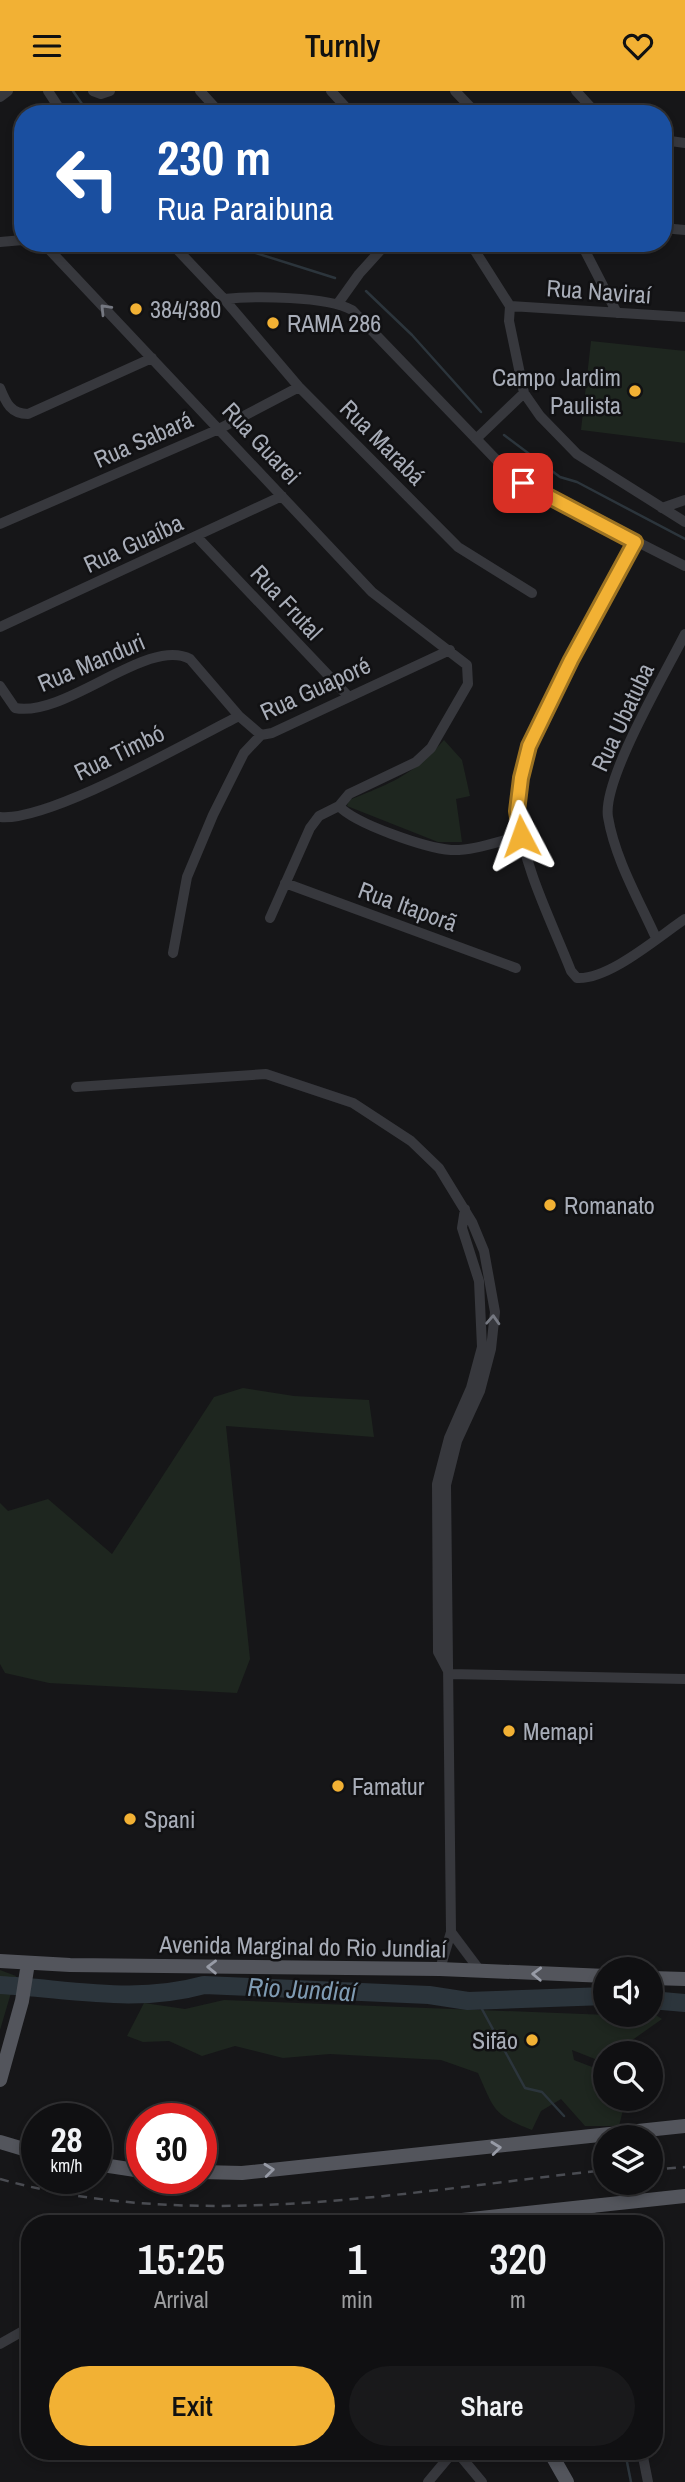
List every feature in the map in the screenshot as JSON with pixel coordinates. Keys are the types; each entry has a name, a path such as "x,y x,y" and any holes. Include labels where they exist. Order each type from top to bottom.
{"main road":[{"name":"Avenida Marginal do Rio Jundiaí","path":"0,1961 28,1968 440,1969 593,1976"},
{"path":"0,2080 22,2001 28,1968"},
{"path":"663,1978 685,1979"},
{"path":"217,2172 242,2173 685,2126"},
{"path":"0,2142 21,2148"},
{"path":"500,2215 685,2196"},
{"path":"555,2460 567,2482"}],"street":[{"path":"0,97 8,91"},
{"path":"93,91 101,94 110,91"},
{"path":"200,91 213,105"},
{"path":"331,91 344,105"},
{"path":"455,91 468,105"},
{"path":"576,91 589,105"},
{"name":"Rua Guarei","path":"52,252 372,591 398,614 462,658 470,672 468,684 431,748 416,762 349,794 339,806"},
{"name":"Rua Marabá","path":"180,252 224,299 299,387 458,547 532,593"},
{"path":"338,302 379,252"},
{"path":"476,252 510,306 509,321 524,393 566,446 685,522"},
{"path":"586,252 617,313"},
{"path":"224,299 262,296 338,302 352,310 476,439 523,483 685,566"},
{"name":"Rua Naviraí","path":"510,306 685,317"},
{"path":"0,388 10,408 18,414 28,414 152,358"},
{"name":"Rua Sabará","path":"0,524 219,429 299,387"},
{"path":"476,439 524,393"},
{"name":"Rua Guaíba","path":"0,627 282,496"},
{"path":"662,508 685,500"},
{"name":"Rua Frutal","path":"197,537 347,695"},
{"path":"635,542 571,660 529,746 517,811 527,861 571,971 577,978 589,978 607,971 685,919"},
{"name":"Rua Ubatuba","path":"656,938 626,870 608,814 612,783 685,634"},
{"name":"Rua Guaporé","path":"173,953 187,877 244,753 261,735 272,733 347,695 450,650"},
{"name":"Rua Manduri","path":"0,686 15,708 27,711 54,702 158,656 174,653 190,659 239,716 261,735"},
{"name":"Rua Timbó","path":"0,817 15,819 100,786 239,716"},
{"path":"270,918 314,822 319,816 339,806 357,819 431,846 453,850 521,836"},
{"name":"Rua Itaporã","path":"285,883 516,968"},
{"path":"75,1087 267,1074 353,1103 411,1141 439,1168 465,1209 484,1251 495,1312 491,1349 480,1391 457,1441 446,1485 452,1932 440,1969"},
{"path":"449,1674 685,1679"},
{"path":"452,1932 481,1972"},
{"path":"587,2206 590,2215"},
{"path":"567,2207 568,2215"},
{"path":"0,2344 21,2332"},
{"path":"428,2482 448,2460"},
{"path":"462,2460 482,2482"},
{"path":"644,2460 648,2482"}],"shaded area":[{"name":"Campo Jardim Paulista","path":"591,341 685,351 685,443 581,430"},
{"path":"444,740 462,760 470,796 456,799 462,842 438,842 347,806 349,800 390,783 412,770"},
{"path":"243,1388 294,1396 369,1400 374,1437 226,1426 250,1659 237,1693 49,1683 5,1673 0,1664 0,1503 8,1511 48,1499 112,1554 214,1397"},
{"path":"0,1970 16,1976 0,2030"},
{"path":"224,2000 593,2014 593,2027 651,2027 631,2041 593,2041 593,2058 572,2050 574,2060 593,2067 593,2111 623,2111 619,2125 585,2126 561,2099 541,2111 532,2130 509,2120 496,2109 478,2073 441,2060 330,2054 283,2058 235,2046 202,2056 169,2041 143,2042 127,2036 144,2003 185,2009"}],"waterway":[{"path":"73,91 83,105"},
{"path":"253,252 335,278"},
{"path":"366,291 412,335 481,412"},
{"path":"504,435 560,477 577,482 685,539"},
{"name":"Rio Jundiaí","path":"0,1985 103,1994 153,1994 204,1985 429,1995 468,2001 593,1996"},
{"path":"477,2000 525,2088 542,2092 564,2116"},
{"name":"Rio Jundiaí","path":"663,2001 685,2003"},
{"path":"627,2460 631,2482"}],"railway":[{"path":"663,2169 685,2167"},
{"path":"0,2179 74,2195 149,2204 225,2206 378,2197 593,2172"}],"place":[{"name":"384/380","path":"136,309"},
{"name":"RAMA 286","path":"273,323"},
{"name":"Campo Jardim Paulista","path":"635,391"},
{"name":"Romanato","path":"550,1205"},
{"name":"Memapi","path":"509,1731"},
{"name":"Famatur","path":"338,1786"},
{"name":"Spani","path":"130,1819"},
{"name":"Sifão","path":"532,2040"}],"route":[{"path":"521,836 517,811 529,746 571,660 635,542 523,483"}]}
